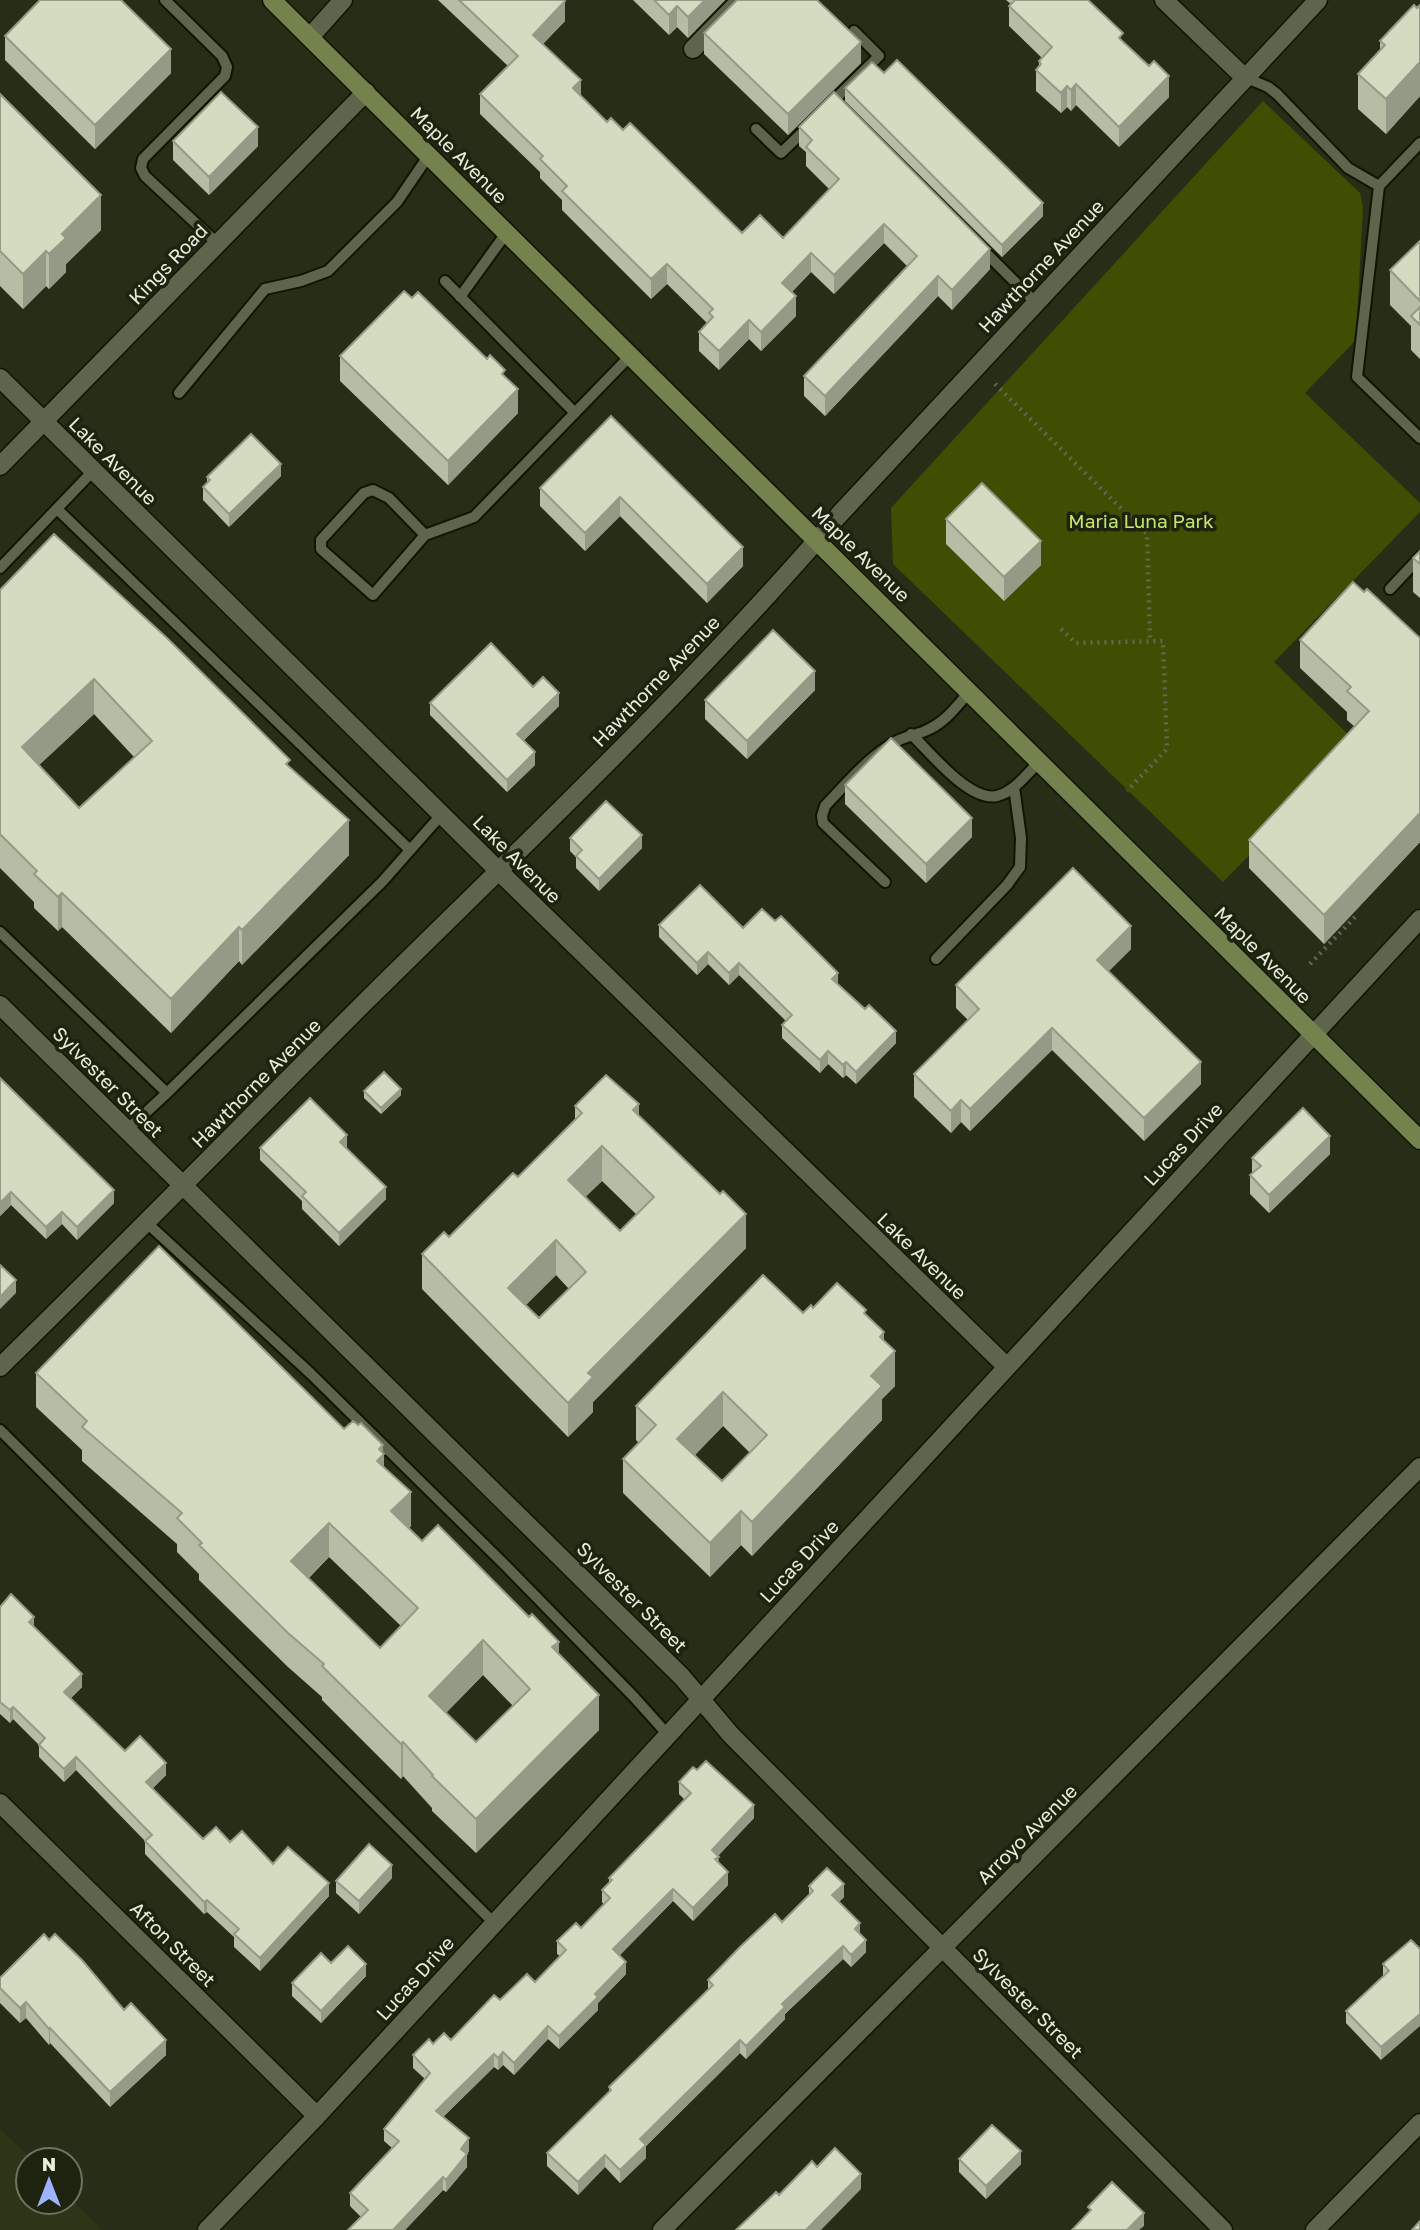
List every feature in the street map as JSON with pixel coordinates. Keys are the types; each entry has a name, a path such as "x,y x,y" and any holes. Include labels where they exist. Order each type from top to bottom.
{"main road":[{"name":"Maple Avenue","path":"272,0 1420,1140"}],"street":[{"path":"310,37 343,0"},
{"path":"1164,0 1244,77"},
{"name":"Hawthorne Avenue","path":"0,1367 147,1223 667,700 792,570 1035,303 1318,0"},
{"path":"693,49 735,2"},
{"name":"Kings Road","path":"0,466 366,92"},
{"name":"Lake Avenue","path":"0,378 1007,1367"},
{"name":"Lucas Drive","path":"207,2230 317,2116 1312,1033 1420,919"},
{"name":"Sylvester Street","path":"0,1005 701,1698 732,1735 1223,2230"},
{"name":"Arroyo Avenue","path":"662,2230 1420,1467"},
{"name":"Afton Street","path":"0,1803 317,2116"},
{"path":"1315,2230 1420,2123"}],"lane":[{"path":"165,0 222,57 227,67 225,76 144,159 141,168 145,176 218,244"},
{"path":"825,110 879,56 854,31"},
{"path":"1244,77 1268,87 1277,94 1348,168 1379,186"},
{"path":"834,101 843,110"},
{"path":"756,128 781,153 816,119"},
{"path":"1420,143 1379,186 1357,377 1420,438"},
{"path":"178,393 265,289 301,281 328,271 397,202 429,155"},
{"path":"460,297 507,232"},
{"path":"969,236 1035,303"},
{"path":"445,281 575,413"},
{"path":"425,535 389,498 373,490 364,493 321,540 321,549 373,595 425,535 474,517 631,355"},
{"path":"0,568 93,471"},
{"path":"57,509 410,850"},
{"path":"1390,589 1420,557"},
{"path":"886,882 823,823 825,806 871,757 911,734 924,732 946,720 970,691"},
{"path":"911,734 968,790 989,797 999,796 1014,787 1039,762"},
{"path":"936,959 1007,885 1020,867 1021,838 1014,787"},
{"path":"127,1130 382,882 442,814"},
{"path":"0,932 167,1093"},
{"path":"147,1223 329,1392 506,1566 668,1735"},
{"path":"0,1430 494,1923"}],"path":[{"path":"995,384 1147,534 1150,641"},
{"path":"1061,629 1076,643 1163,640 1167,749 1127,791"},
{"path":"1310,964 1357,915"}],"shaded area":[{"path":"0,2129 18,2146 14,2146 14,2216 84,2216 84,2212 102,2230 0,2230"}],"green space":[{"name":"Maria Luna Park","path":"1263,101 1360,193 1363,207 1356,340 1305,393 1420,503 1420,512 1274,662 1358,744 1223,882 893,564 891,508"}],"building":[{"path":"40,0 121,0 171,49 95,125 5,36"},
{"path":"459,0 564,0 533,35 581,80 573,88 607,122 611,118 623,130 630,123 742,233 760,215 783,238 839,179 806,147 812,140 799,127 834,92 990,249 952,290 938,276 825,396 804,376 917,256 884,224 834,275 811,253 782,283 796,296 761,332 749,320 719,351 699,332 713,317 709,313 713,309 667,264 651,279 562,191 567,186 540,159 543,156 480,94 518,56"},
{"path":"654,0 705,0 688,17 677,6 669,15"},
{"path":"737,0 817,0 861,42 788,114 704,33"},
{"path":"1015,0 1088,0 1123,33 1119,38 1149,66 1154,61 1169,76 1119,127 1076,84 1071,90 1067,86 1061,93 1036,70 1041,64 1039,61 1052,47 1009,6"},
{"path":"1414,5 1417,8 1420,5 1420,62 1386,99 1358,74 1385,45 1380,41"},
{"path":"897,60 1043,203 1002,245 845,88 872,62 884,73"},
{"path":"221,92 258,127 209,177 173,141"},
{"path":"0,94 101,195 62,234 66,238 49,254 46,251 23,274 0,251"},
{"path":"1420,241 1420,301 1390,270"},
{"path":"404,291 412,298 418,292 487,359 490,355 505,370 502,374 518,389 448,461 340,356"},
{"path":"1420,307 1420,325 1411,316"},
{"path":"611,416 743,547 707,584 620,497 585,533 540,488"},
{"path":"251,434 281,464 229,514 203,487 210,480 207,477"},
{"path":"982,483 1041,541 1004,577 946,519"},
{"path":"54,534 168,639 290,760 286,764 349,820 242,930 239,927 171,999 62,893 58,897 34,874 37,871 0,834 0,590","holes":["94,679 152,741 79,808 22,747"]},
{"path":"1420,551 1420,564 1413,558"},
{"path":"1353,582 1364,592 1367,589 1420,638 1420,813 1324,915 1249,840 1369,711 1347,691 1351,687 1300,640"},
{"path":"773,630 815,671 747,741 705,700"},
{"path":"491,643 533,687 543,677 559,693 517,734 535,752 507,780 430,703"},
{"path":"891,738 972,818 926,864 845,785"},
{"path":"606,801 642,835 599,879 576,856 582,850 570,838"},
{"path":"1073,868 1131,926 1097,960 1201,1062 1144,1118 1052,1028 970,1109 961,1100 951,1111 914,1074 979,1009 956,985"},
{"path":"700,885 743,928 762,909 775,921 781,916 838,973 832,979 865,1009 869,1005 896,1031 856,1072 846,1062 843,1065 828,1051 820,1060 782,1025 792,1015 739,963 729,973 708,952 697,963 659,925"},
{"path":"384,1072 401,1089 381,1108 364,1091"},
{"path":"606,1075 639,1104 633,1110 720,1194 723,1191 746,1214 588,1373 593,1377 568,1403 422,1254 444,1232 449,1237 513,1173 518,1177 582,1113 575,1106","holes":["602,1146 654,1197 620,1231 568,1180","556,1240 586,1272 539,1318 508,1288"]},
{"path":"0,1078 114,1190 77,1227 62,1212 46,1227 11,1192 0,1203"},
{"path":"310,1098 347,1135 340,1142 386,1187 339,1233 302,1196 306,1192 260,1148"},
{"path":"1303,1108 1330,1136 1269,1195 1250,1175 1261,1166 1252,1158"},
{"path":"159,1246 344,1429 353,1421 358,1425 361,1423 383,1445 379,1449 384,1454 377,1461 411,1492 391,1511 422,1541 438,1525 529,1617 532,1614 559,1642 552,1647 599,1695 476,1819 432,1776 403,1742 401,1744 322,1666 324,1664 288,1633 199,1545 202,1543 177,1518 182,1513 82,1427 87,1421 36,1373","holes":["329,1523 418,1608 380,1648 291,1561","483,1640 530,1689 476,1742 429,1696"]},
{"path":"0,1265 16,1280 0,1297"},
{"path":"763,1275 803,1313 811,1305 813,1308 837,1283 866,1310 864,1313 884,1332 880,1337 895,1351 871,1376 882,1386 752,1522 741,1511 710,1543 623,1459 656,1425 636,1406","holes":["723,1392 767,1435 722,1481 677,1439"]},
{"path":"11,1594 34,1617 29,1622 82,1674 64,1692 125,1751 140,1736 166,1763 146,1782 203,1839 216,1827 230,1842 242,1831 273,1864 288,1847 329,1883 260,1958 234,1934 239,1929 207,1900 204,1902 145,1841 152,1835 76,1757 64,1769 39,1745 45,1738 13,1707 10,1710 0,1702 0,1607"},
{"path":"706,1761 754,1805 712,1850 719,1857 715,1859 728,1872 693,1908 673,1889 613,1949 626,1962 595,1994 598,1997 559,2036 548,2026 514,2063 503,2052 498,2058 494,2054 436,2111 469,2138 461,2149 467,2154 446,2180 443,2177 393,2230 348,2230 368,2210 350,2193 399,2141 384,2129 430,2073 413,2055 429,2039 433,2044 444,2033 451,2040 494,1995 500,2000 527,1974 535,1982 566,1950 557,1941 576,1923 581,1928 610,1898 602,1890 612,1880 609,1878 691,1793 679,1782 693,1767 697,1770"},
{"path":"369,1844 392,1865 359,1901 336,1881"},
{"path":"827,1868 844,1884 832,1895 860,1923 855,1929 866,1940 851,1955 843,1946 782,2004 785,2007 746,2046 740,2040 640,2139 646,2145 620,2170 605,2155 578,2182 547,2153 611,2090 609,2087 713,1985 708,1980 740,1947 775,1914 782,1922 813,1891 809,1886"},
{"path":"44,1934 49,1940 55,1934 82,1960 124,2010 131,2003 166,2040 110,2092 26,2002 20,2008 0,1988 0,1978"},
{"path":"1411,1940 1420,1949 1420,2014 1381,2047 1346,2011 1389,1971 1383,1964"},
{"path":"348,1946 366,1964 321,2011 292,1983 321,1953 331,1963"},
{"path":"992,2125 1021,2151 986,2186 959,2159"},
{"path":"835,2148 861,2174 806,2230 736,2230 776,2192 779,2195 812,2161 817,2167"},
{"path":"1112,2182 1144,2213 1127,2230 1072,2230 1091,2210 1088,2207"},
{"path":"1420,2221 1420,2230 1412,2230"}]}
